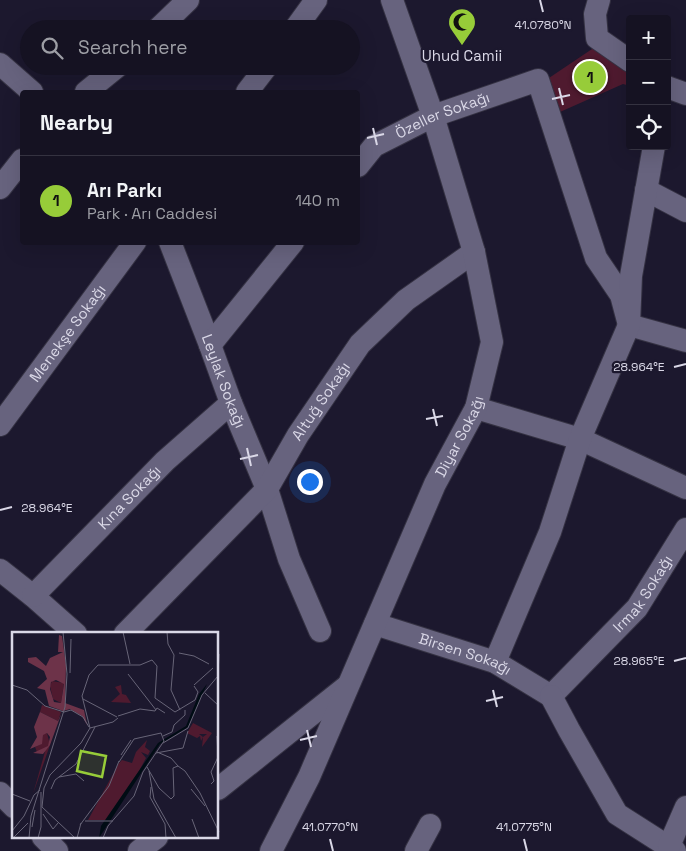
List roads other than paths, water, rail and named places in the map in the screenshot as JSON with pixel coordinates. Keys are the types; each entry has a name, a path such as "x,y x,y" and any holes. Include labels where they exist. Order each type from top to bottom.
{"street":[{"path":"167,20 188,0"},
{"path":"302,20 316,0"},
{"name":"Diyar Sokağı","path":"271,851 309,777 435,484 476,408 492,342 474,252 432,116 392,0"},
{"path":"591,4 597,38 629,60"},
{"path":"0,64 30,90"},
{"path":"88,90 107,75"},
{"path":"249,90 260,75"},
{"name":"Özeller Sokağı","path":"360,164 374,146 432,116 538,80 596,258 621,295 629,325"},
{"path":"671,88 686,94"},
{"path":"495,662 550,532 580,439 629,325 631,276 653,150"},
{"path":"0,188 20,163"},
{"path":"646,190 686,210"},
{"name":"Menekşe Sokağı","path":"0,425 134,245"},
{"name":"Leylak Sokağı","path":"171,245 231,403 267,489 289,559 320,631"},
{"path":"210,345 291,245"},
{"name":"Altuğ Sokağı","path":"127,632 267,489 298,435 360,344 406,300 474,252"},
{"path":"629,325 686,341"},
{"name":"Kına Sokağı","path":"33,596 165,461 231,403"},
{"path":"476,408 580,439 686,488"},
{"name":"Irmak Sokağı","path":"551,696 638,608 686,529"},
{"path":"0,570 74,632"},
{"name":"Birsen Sokağı","path":"375,624 495,662 551,696"},
{"path":"221,780 348,685"},
{"path":"551,696 617,814 672,849 686,807"},
{"path":"0,794 12,805"},
{"path":"44,838 57,851"},
{"path":"139,851 156,838"}],"place":[{"name":"Uhud Camii","path":"462,46"},
{"name":"Arı Parkı","path":"590,77"}]}
